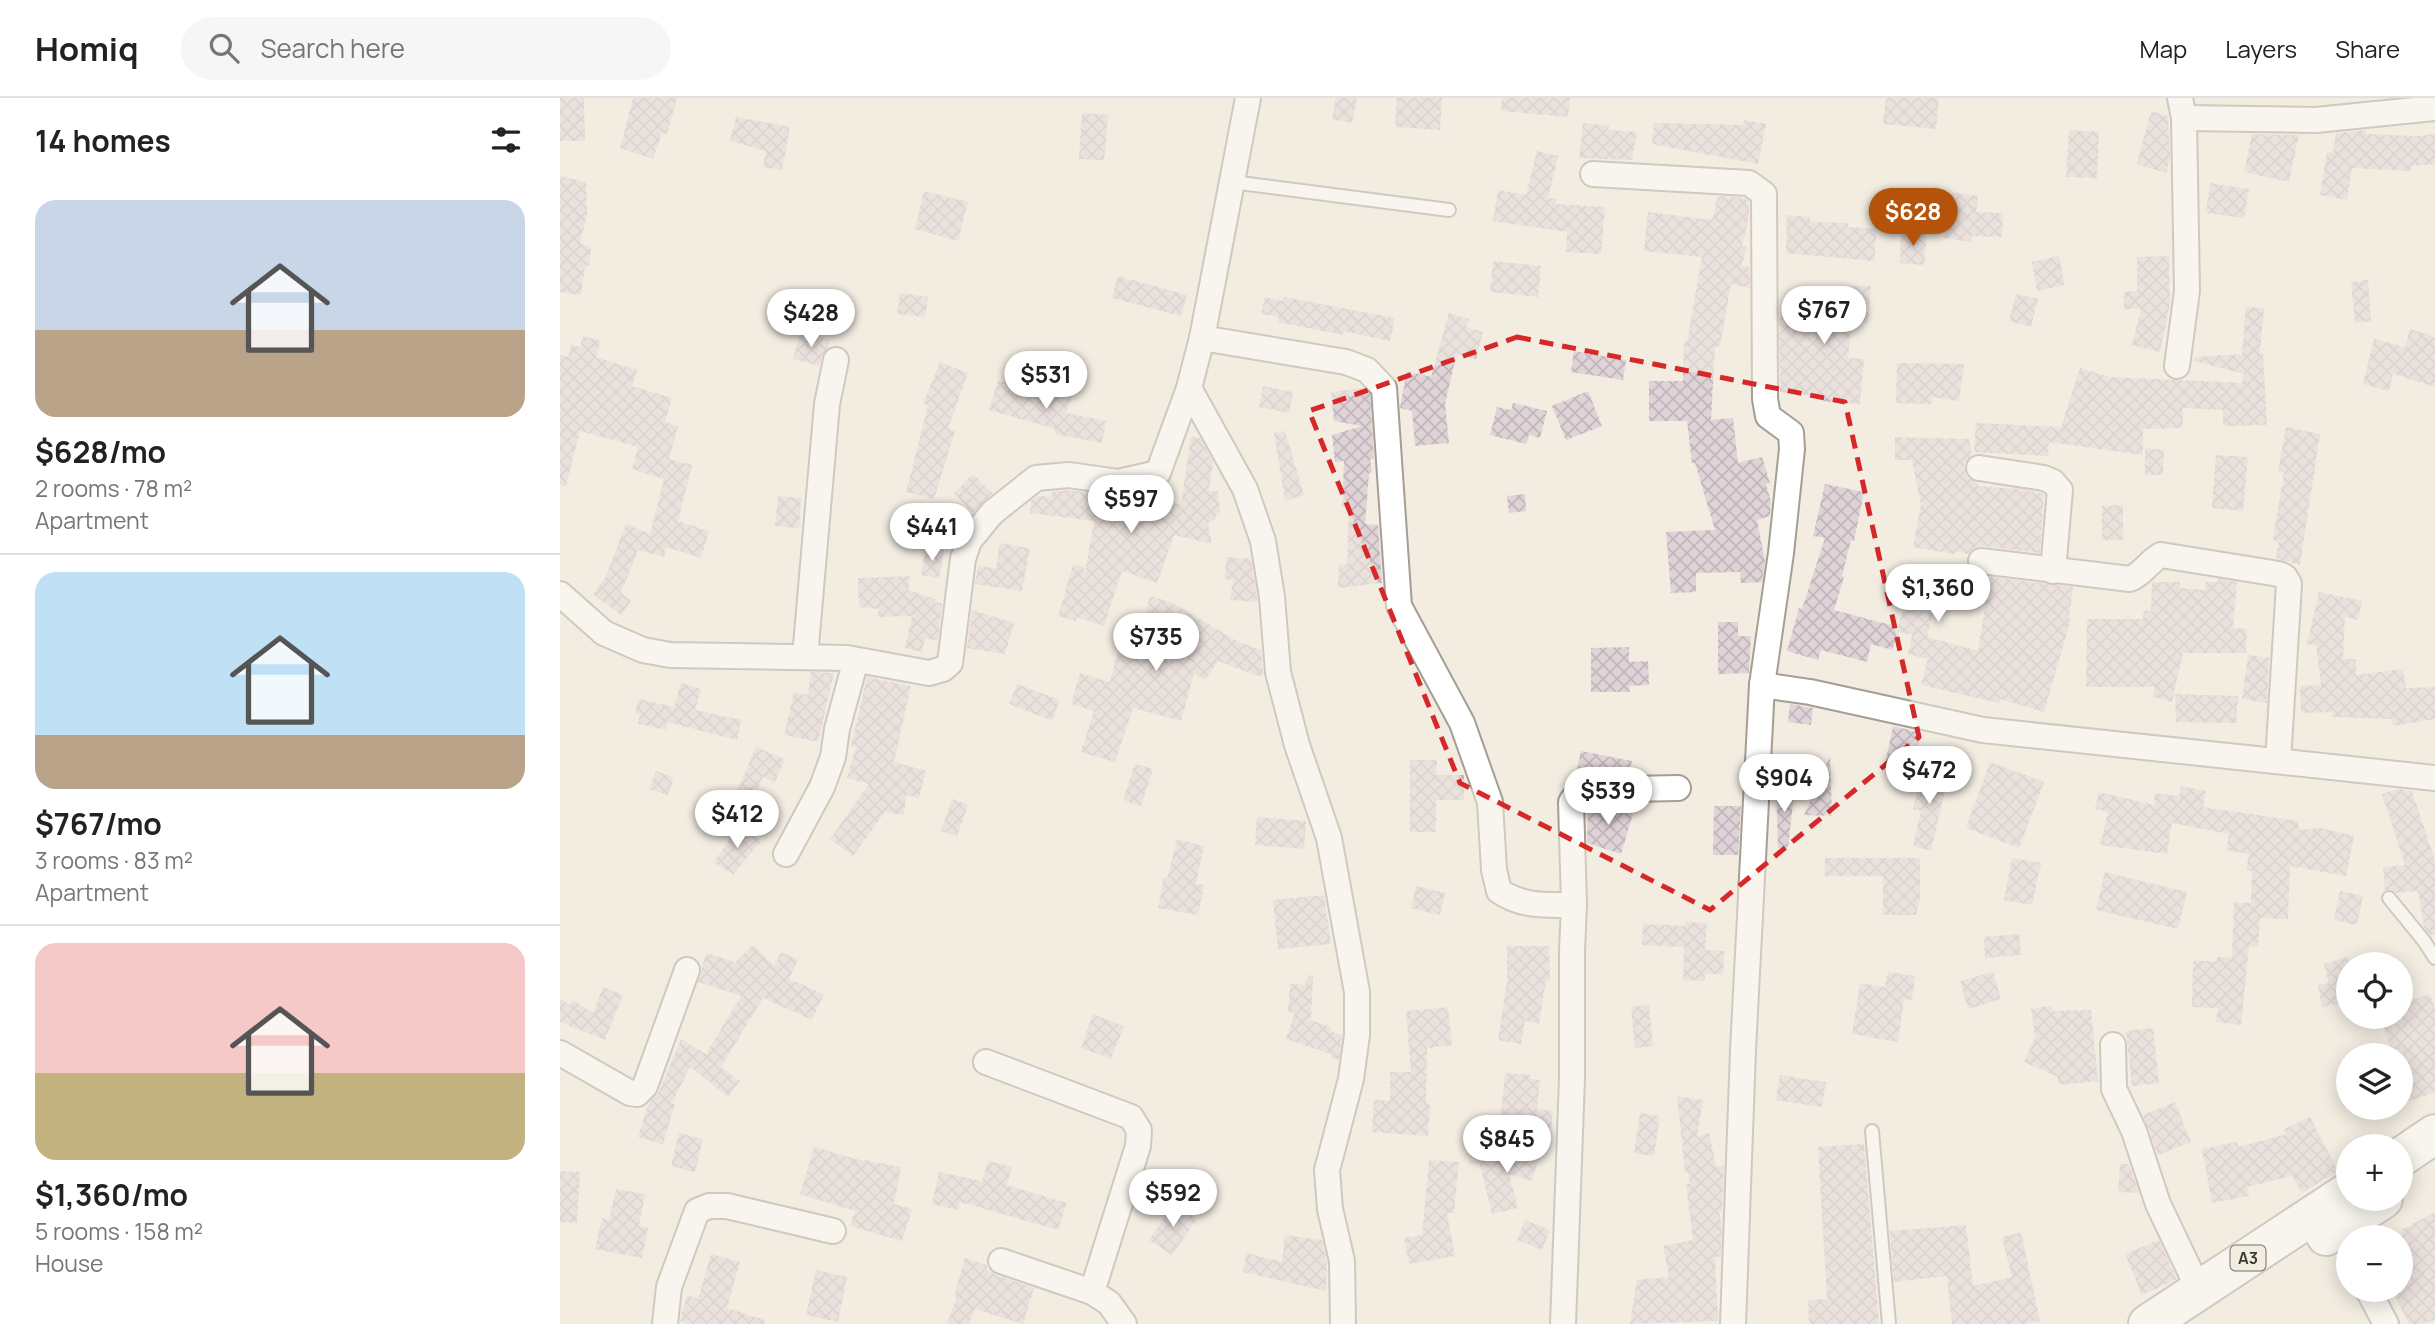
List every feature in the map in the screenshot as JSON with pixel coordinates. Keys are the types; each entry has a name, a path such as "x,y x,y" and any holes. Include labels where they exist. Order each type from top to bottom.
{"highway":[{"path":"2413,1149 2435,1135"},
{"path":"2413,1179 2435,1165"},
{"name":"A3","path":"2148,1324 2197,1307 2364,1211"}],"street":[{"path":"560,594 604,633 643,650 670,655 856,660 929,673 943,669 950,663 963,559 969,541 992,513 1035,478 1069,475 1118,482 1158,473 1189,388 1202,338 1248,98"},
{"path":"2177,366 2187,291 2182,108 2316,120 2435,108"},
{"path":"1593,174 1749,183 1764,194 1765,399 1768,416 1791,433 1792,449 1762,685 1743,1049 1733,1324"},
{"path":"1202,338 1346,362 1367,370 1384,388 1399,606 1462,723 1490,802 1494,870 1499,891 1514,901 1574,905"},
{"path":"805,657 827,404 836,360"},
{"path":"1189,388 1245,489 1263,541 1272,597 1278,672 1297,745 1329,838 1357,992 1357,1035 1350,1079 1327,1170 1330,1209 1342,1261 1343,1324"},
{"path":"1979,468 2043,478 2053,482 2060,490 2053,571"},
{"path":"1981,561 2130,579 2138,576 2152,560 2161,555 2285,577 2289,584 2278,761"},
{"path":"786,854 822,787 833,757 837,729 856,660"},
{"path":"1762,685 1810,692 1983,730 2435,778"},
{"path":"1563,1324 1572,1078 1574,905 1571,802 1580,790 1678,788"},
{"path":"560,1053 629,1093 637,1094 645,1086 687,970"},
{"path":"2113,1045 2114,1089 2134,1131 2197,1307"},
{"path":"986,1062 1130,1117 1139,1130 1138,1146 1092,1292"},
{"path":"665,1324 669,1287 697,1211 709,1206 727,1206 833,1231"},
{"path":"1001,1261 1092,1292 1109,1303 1124,1324"},
{"path":"2374,1302 2386,1324"}],"lane":[{"path":"1232,182 1449,210"},
{"path":"2389,898 2435,958"},
{"path":"1872,1131 1889,1324"}],"highlighted area":[{"path":"1517,337 1845,402 1919,737 1710,910 1460,783 1309,411"}],"building":[{"path":"560,98 584,98 585,141 560,141"},
{"path":"633,98 677,98 667,134 662,133 653,159 620,148"},
{"path":"1336,98 1357,98 1352,123 1332,119"},
{"path":"1397,98 1442,98 1440,130 1395,127"},
{"path":"1502,98 1570,98 1568,117 1501,111"},
{"path":"1886,98 1939,98 1936,129 1883,124"},
{"path":"2151,111 2168,116 2170,159 2166,173 2137,164"},
{"path":"1082,113 1108,115 1104,160 1079,159"},
{"path":"736,117 790,127 782,170 763,167 766,151 730,141"},
{"path":"1744,120 1766,124 1758,164 1652,144 1654,123 1743,125"},
{"path":"1583,123 1609,126 1608,130 1637,132 1632,160 1579,158"},
{"path":"2069,130 2099,132 2097,178 2066,177"},
{"path":"2366,130 2366,134 2435,134 2435,164 2411,166 2411,171 2352,168 2347,200 2320,195 2327,152 2333,153 2336,133"},
{"path":"2252,134 2299,135 2289,182 2244,172"},
{"path":"1537,151 1558,156 1548,198 1557,199 1556,204 1605,207 1601,254 1566,252 1567,232 1493,221 1498,190 1526,195"},
{"path":"560,176 586,182 587,215 580,243 591,248 589,266 585,266 581,295 560,292"},
{"path":"2210,183 2249,189 2244,218 2206,213"},
{"path":"924,191 968,202 958,241 915,229"},
{"path":"1951,192 1978,196 1976,212 2003,213 2002,237 1972,236 1971,242 1944,238"},
{"path":"1718,196 1744,198 1749,202 1749,216 1742,246 1746,247 1742,266 1749,267 1750,288 1731,284 1720,346 1715,347 1711,420 1733,418 1738,463 1762,457 1770,483 1766,484 1771,502 1770,516 1757,520 1765,561 1762,582 1741,583 1740,572 1696,573 1696,592 1671,593 1666,532 1715,530 1695,463 1692,463 1687,421 1649,421 1649,381 1683,381 1684,342 1687,342 1702,257 1644,251 1648,212 1712,220"},
{"path":"1787,215 1810,217 1810,222 1848,223 1848,227 1877,229 1874,261 1786,253"},
{"path":"1901,231 1927,233 1924,265 1900,263"},
{"path":"2059,256 2065,285 2037,291 2032,262"},
{"path":"2169,256 2170,304 2160,352 2132,345 2141,309 2124,309 2124,292 2137,291 2137,257"},
{"path":"1493,261 1541,266 1538,297 1490,292"},
{"path":"1118,276 1187,295 1181,316 1112,298"},
{"path":"2368,280 2371,321 2355,323 2351,282"},
{"path":"1871,286 1868,323 1852,321 1848,358 1864,359 1860,404 1822,401 1822,396 1780,392 1779,317 1839,303 1802,296 1802,287"},
{"path":"900,293 928,297 925,317 897,314"},
{"path":"2016,294 2038,299 2031,327 2009,321"},
{"path":"1265,297 1283,301 1284,297 1395,318 1390,341 1344,331 1343,335 1278,322 1279,317 1261,314"},
{"path":"2246,307 2264,308 2260,353 2263,353 2267,425 2223,426 2223,410 2183,408 2183,428 2143,429 2143,455 2049,442 2048,456 1974,452 1976,423 2061,427 2080,368 2109,377 2242,383 2244,374 2194,361 2195,357 2242,354"},
{"path":"1449,313 1469,319 1466,327 1483,332 1476,359 1458,354 1455,361 1445,404 1449,443 1415,446 1412,411 1400,408 1407,371 1431,377"},
{"path":"2410,329 2435,337 2435,387 2393,374 2389,391 2363,384 2374,339 2405,347"},
{"path":"800,332 830,340 820,366 793,359"},
{"path":"583,336 601,341 596,357 637,370 632,386 672,398 665,422 678,426 669,459 692,465 678,521 709,531 701,558 666,547 664,557 638,550 621,593 631,601 621,615 593,594 605,578 626,524 650,534 664,479 632,469 638,447 580,431 566,486 560,485 560,355 568,357 571,345 580,347"},
{"path":"1574,351 1626,360 1623,380 1571,372"},
{"path":"940,362 968,373 948,428 955,431 934,499 906,492 928,406 923,403"},
{"path":"1897,363 1964,364 1959,401 1932,397 1932,404 1896,403"},
{"path":"998,380 1051,395 1054,385 1073,391 1066,413 1106,421 1102,443 1055,434 1055,429 989,410"},
{"path":"1263,386 1293,392 1289,413 1259,407"},
{"path":"1364,388 1370,394 1374,459 1370,459 1372,472 1369,473 1365,524 1378,525 1382,583 1338,588 1339,565 1347,564 1349,508 1342,507 1344,461 1335,462 1332,435 1362,426 1334,421 1331,392"},
{"path":"1588,391 1602,426 1566,440 1552,406"},
{"path":"1513,403 1547,411 1540,438 1529,435 1526,444 1490,435 1497,407 1511,410"},
{"path":"2286,427 2320,434 2300,565 2276,558 2279,541 2273,540 2284,472 2278,472"},
{"path":"1285,431 1304,495 1285,501 1274,433"},
{"path":"1191,437 1200,438 1213,462 1209,491 1218,491 1220,513 1217,513 1215,520 1208,523 1212,544 1174,535 1157,583 1122,571 1104,626 1077,617 1076,621 1058,616 1073,565 1084,567 1084,578 1094,521 1030,513 1031,501 1038,496 1051,497 1052,492 1069,490 1181,504"},
{"path":"1895,437 1969,439 1972,455 1964,465 1965,473 1978,486 2044,494 2040,553 1983,546 1968,554 1955,551 1955,554 1913,547 1921,505 1912,460 1895,460"},
{"path":"2145,448 2164,450 2163,475 2145,475"},
{"path":"2216,455 2248,457 2243,511 2212,508"},
{"path":"973,474 993,493 973,513 954,493"},
{"path":"1825,484 1864,492 1854,541 1851,540 1834,610 1898,627 1904,606 1933,613 1927,637 1978,651 1990,577 2073,587 2071,619 2044,712 2000,699 1999,703 1921,685 1928,659 1908,654 1912,635 1899,632 1892,650 1871,644 1867,662 1821,650 1818,660 1787,651 1799,608 1802,609 1825,538 1813,536"},
{"path":"1525,494 1526,511 1509,513 1507,496"},
{"path":"778,496 801,498 799,528 775,526"},
{"path":"2123,505 2123,540 2102,540 2102,506"},
{"path":"1000,543 1030,548 1022,591 975,584 978,566 996,568"},
{"path":"925,548 944,551 939,578 921,575"},
{"path":"1226,557 1251,559 1258,602 1230,600 1233,580 1225,579"},
{"path":"911,576 908,590 942,603 938,641 925,638 922,652 905,648 912,616 877,617 879,609 859,607 858,578"},
{"path":"2219,579 2237,582 2233,628 2247,629 2246,653 2183,653 2172,702 2153,697 2155,687 2086,687 2087,619 2143,619 2144,610 2151,611 2152,582 2180,582 2180,588 2205,590 2206,582 2218,582"},
{"path":"2319,592 2362,601 2358,620 2345,617 2343,659 2356,659 2356,675 2403,669 2406,688 2435,687 2435,719 2393,726 2392,719 2332,717 2333,712 2301,713 2300,686 2321,685 2316,645 2307,644"},
{"path":"1150,596 1171,602 1237,641 1261,650 1263,673 1261,677 1218,661 1205,680 1194,673 1181,721 1133,708 1115,762 1081,752 1094,711 1071,704 1080,673 1110,682 1124,628 1141,633"},
{"path":"972,610 1014,623 1005,654 967,648"},
{"path":"1718,622 1738,622 1738,636 1751,636 1749,673 1718,674"},
{"path":"1629,647 1629,662 1648,661 1649,685 1629,686 1630,692 1591,692 1591,648"},
{"path":"2248,655 2269,658 2267,703 2242,699"},
{"path":"811,672 834,673 818,742 784,735 794,692 808,695"},
{"path":"867,677 911,686 894,762 926,771 919,798 906,795 904,815 885,812 853,856 830,839 869,784 847,778 856,747 851,746"},
{"path":"681,683 701,689 695,710 741,720 737,740 667,722 666,730 638,724 640,714 635,713 639,699 674,707"},
{"path":"1017,684 1060,700 1052,721 1009,704"},
{"path":"2175,694 2238,696 2236,723 2176,722"},
{"path":"1790,704 1813,708 1811,725 1788,722"},
{"path":"1893,726 1921,733 1913,773 1885,765"},
{"path":"756,747 785,759 775,782 763,777 746,817 729,810"},
{"path":"1581,751 1632,761 1629,774 1596,775 1577,770"},
{"path":"1830,756 1832,816 1804,815"},
{"path":"1410,760 1437,760 1436,775 1464,775 1464,800 1436,800 1436,832 1410,832"},
{"path":"1990,762 2044,782 2019,848 1966,828"},
{"path":"1135,764 1153,769 1141,806 1123,800"},
{"path":"1922,770 1949,773 1931,851 1913,846 1921,811 1913,809"},
{"path":"656,771 674,778 668,795 649,789"},
{"path":"1795,785 1788,848 1778,848 1776,786"},
{"path":"2181,786 2206,791 2203,807 2298,821 2299,830 2321,828 2354,836 2346,876 2290,866 2288,919 2260,918 2258,946 2249,946 2241,1025 2216,1022 2218,1008 2192,1007 2193,961 2217,961 2217,957 2232,958 2234,902 2251,903 2252,871 2246,870 2249,854 2226,850 2229,834 2172,823 2167,854 2100,845 2108,812 2095,809 2099,792 2154,805 2155,793 2179,796"},
{"path":"2397,789 2412,791 2435,860 2435,934 2430,935 2424,927 2418,891 2396,893 2385,890 2383,867 2405,865 2382,794"},
{"path":"952,799 968,805 957,836 941,831"},
{"path":"1623,804 1621,810 1633,814 1621,854 1587,843 1588,805"},
{"path":"1714,806 1741,806 1738,855 1713,855"},
{"path":"1257,817 1306,821 1304,849 1255,845"},
{"path":"739,825 761,841 733,875 714,862"},
{"path":"1177,839 1204,846 1196,884 1204,885 1198,915 1158,908 1164,878 1167,879"},
{"path":"1825,858 1920,858 1920,898 1916,915 1883,915 1883,876 1825,876"},
{"path":"2012,858 2041,863 2032,905 2004,900"},
{"path":"2105,872 2187,892 2178,929 2096,910"},
{"path":"1416,886 1445,893 1440,915 1411,908"},
{"path":"2340,891 2363,896 2357,925 2334,920"},
{"path":"1324,895 1331,944 1278,949 1273,900"},
{"path":"1685,922 1707,923 1705,950 1724,951 1723,974 1705,974 1705,981 1683,980 1684,947 1642,945 1643,924 1685,926"},
{"path":"2019,934 2021,955 1985,958 1984,937"},
{"path":"753,945 774,966 781,952 798,960 789,979 824,994 812,1020 763,998 721,1067 740,1081 728,1097 690,1067 672,1103 675,1104 663,1144 638,1137 648,1104 659,1092 681,1039 706,1054 741,996 698,982 706,953 735,962"},
{"path":"1507,946 1549,946 1550,980 1546,980 1539,1024 1525,1021 1521,1044 1498,1040 1507,981"},
{"path":"2336,960 2336,1004 2322,1007 2318,985 2329,983 2324,964"},
{"path":"1888,972 1915,976 1912,1000 1904,999 1898,1042 1852,1034 1860,983 1885,987"},
{"path":"1993,972 2001,999 1968,1009 1960,981"},
{"path":"1308,975 1313,976 1311,1020 1331,1027 1329,1031 1342,1035 1339,1060 1330,1057 1331,1054 1286,1039 1295,1012 1288,1012 1290,984 1305,985"},
{"path":"603,987 623,995 605,1040 560,1022 560,999 570,1005 573,1000 593,1013"},
{"path":"2430,994 2435,1009 2435,1092 2413,1100 2413,1043 2389,1043 2384,1029 2413,1029 2413,1000"},
{"path":"1649,1005 1653,1046 1635,1048 1631,1007"},
{"path":"2052,1006 2052,1011 2091,1010 2098,1081 2058,1085 2058,1077 2024,1062 2035,1037 2031,1008"},
{"path":"1448,1007 1452,1045 1427,1048 1426,1104 1430,1105 1428,1136 1372,1132 1374,1100 1390,1101 1390,1072 1411,1072 1406,1011"},
{"path":"1093,1014 1124,1026 1111,1059 1081,1048"},
{"path":"2153,1028 2159,1083 2132,1086 2126,1031"},
{"path":"1505,1073 1531,1075 1530,1079 1540,1080 1537,1109 1553,1111 1551,1129 1500,1124"},
{"path":"1780,1075 1826,1082 1822,1107 1776,1100"},
{"path":"1677,1096 1703,1100 1697,1136 1709,1133 1716,1167 1724,1166 1722,1211 1719,1211 1722,1227 1721,1256 1715,1258 1718,1321 1630,1324 1637,1280 1669,1277 1663,1246 1693,1240 1686,1184 1690,1183 1688,1173 1685,1172"},
{"path":"2175,1102 2191,1142 2158,1155 2143,1115"},
{"path":"1640,1113 1660,1116 1654,1156 1634,1153"},
{"path":"2310,1117 2336,1167 2336,1172 2302,1193 2292,1176 2247,1187 2249,1196 2212,1203 2202,1149 2237,1142 2238,1147 2287,1134 2284,1129"},
{"path":"679,1133 703,1139 695,1172 671,1166"},
{"path":"1543,1143 1532,1181 1509,1174 1518,1208 1492,1214 1480,1165 1468,1162"},
{"path":"1864,1144 1879,1324 1809,1324 1808,1300 1827,1299 1818,1147"},
{"path":"814,1147 863,1161 901,1167 894,1204 912,1209 902,1241 850,1226 855,1211 800,1194"},
{"path":"1429,1160 1459,1162 1454,1213 1447,1213 1455,1256 1409,1264 1404,1238 1422,1235"},
{"path":"988,1161 1012,1167 1007,1185 1067,1203 1058,1230 960,1202 958,1210 932,1204 939,1172 982,1181"},
{"path":"2120,1164 2129,1164 2139,1193 2118,1192"},
{"path":"560,1171 580,1172 577,1223 560,1222"},
{"path":"616,1189 645,1194 639,1226 648,1228 642,1258 595,1249 602,1218 609,1220"},
{"path":"1174,1203 1197,1219 1172,1255 1149,1240"},
{"path":"2435,1212 2435,1320 2421,1324 2409,1324 2398,1302 2413,1302 2413,1225 2410,1225"},
{"path":"1525,1220 1550,1230 1542,1250 1517,1240"},
{"path":"1966,1225 1973,1286 2012,1277 2002,1237 2021,1232 2040,1321 2026,1324 1952,1324 1947,1276 1894,1282 1890,1231"},
{"path":"1285,1235 1322,1240 1327,1263 1326,1291 1243,1272 1247,1253 1282,1262"},
{"path":"2159,1240 2177,1279 2142,1295 2125,1254"},
{"path":"711,1254 740,1262 727,1308 765,1320 764,1324 688,1324 680,1321 687,1295 698,1299"},
{"path":"965,1258 987,1265 987,1270 996,1275 1034,1288 1023,1324 975,1309 969,1324 947,1324 957,1297 954,1296"},
{"path":"816,1270 847,1277 838,1322 806,1315"}]}
